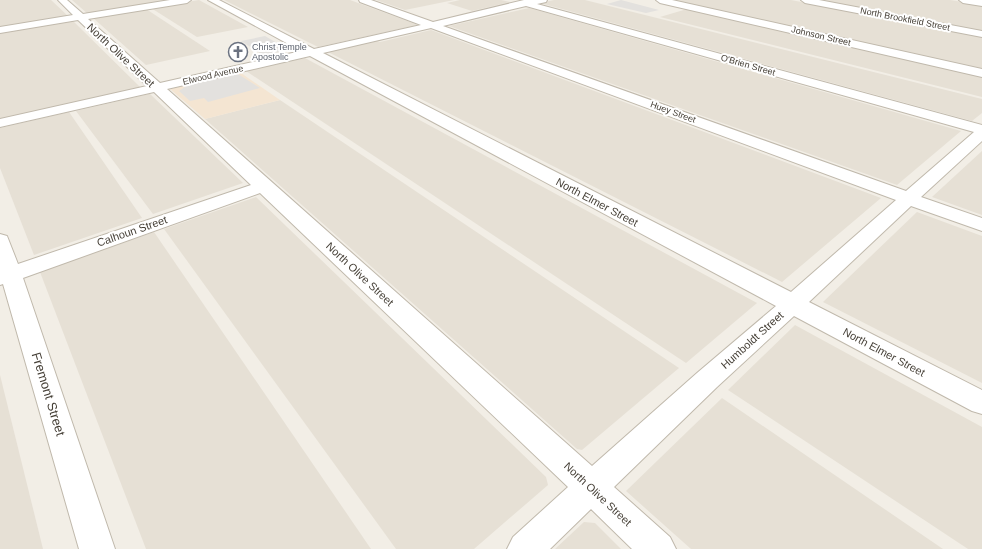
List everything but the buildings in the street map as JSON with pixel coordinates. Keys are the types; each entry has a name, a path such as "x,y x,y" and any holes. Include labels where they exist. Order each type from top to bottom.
{"street":[{"name":"North Olive Street","path":"62,0 658,549"},
{"path":"0,30 187,0"},
{"name":"North Elmer Street","path":"212,0 982,403"},
{"name":"Huey Street","path":"363,0 982,225"},
{"name":"O'Brien Street","path":"514,0 982,130"},
{"name":"Elwood Avenue","path":"0,123 543,0"},
{"name":"Johnson Street","path":"660,0 982,73"},
{"name":"North Brookfield Street","path":"805,0 982,34"},
{"path":"964,0 982,3"},
{"name":"Humboldt Street","path":"524,549 908,198 982,133"},
{"name":"Calhoun Street","path":"5,276 264,186"},
{"name":"Fremont Street","path":"0,240 5,276 38,358 97,549"}],"shaded area":[{"path":"0,0 51,0 69,17 0,28"},
{"path":"72,0 175,0 88,14"},
{"path":"199,0 248,27 197,37 151,8"},
{"path":"224,0 350,0 418,25 318,47"},
{"path":"376,0 454,0 405,10"},
{"path":"460,0 501,0 510,2 472,11 447,3"},
{"path":"554,0 585,0 982,99 982,113 972,121 540,3"},
{"path":"621,0 659,10 646,13 607,4"},
{"path":"670,0 791,0 982,37 982,70"},
{"path":"819,0 950,0 982,5 982,31"},
{"path":"529,8 961,131 897,185 449,26"},
{"path":"146,9 210,51 146,65 92,17"},
{"path":"687,9 982,77 982,97 660,17"},
{"path":"72,20 140,87 0,119 0,32"},
{"path":"431,30 881,198 782,282 328,52"},
{"path":"265,36 289,50 263,55 241,41"},
{"path":"305,58 757,303 686,363 246,71"},
{"path":"241,73 280,100 205,119 170,89"},
{"path":"238,74 260,88 208,102 204,98 190,101 179,91 188,85"},
{"path":"150,94 243,183 153,214 76,111"},
{"path":"280,100 679,368 582,450 577,449 205,119"},
{"path":"69,112 142,218 34,255 0,168 0,128"},
{"path":"982,151 982,215 932,197"},
{"path":"256,197 546,477 548,485 474,549 396,549 164,229"},
{"path":"917,212 982,236 982,383 823,302"},
{"path":"154,232 371,549 146,549 40,272"},
{"path":"795,325 982,427 982,549 968,549 728,390"},
{"path":"0,375 43,549 0,549"},
{"path":"722,398 943,549 691,549 626,491"},
{"path":"584,522 595,523 621,549 555,549"}],"place":[{"name":"Christ Temple Apostolic","path":"238,52"}]}
